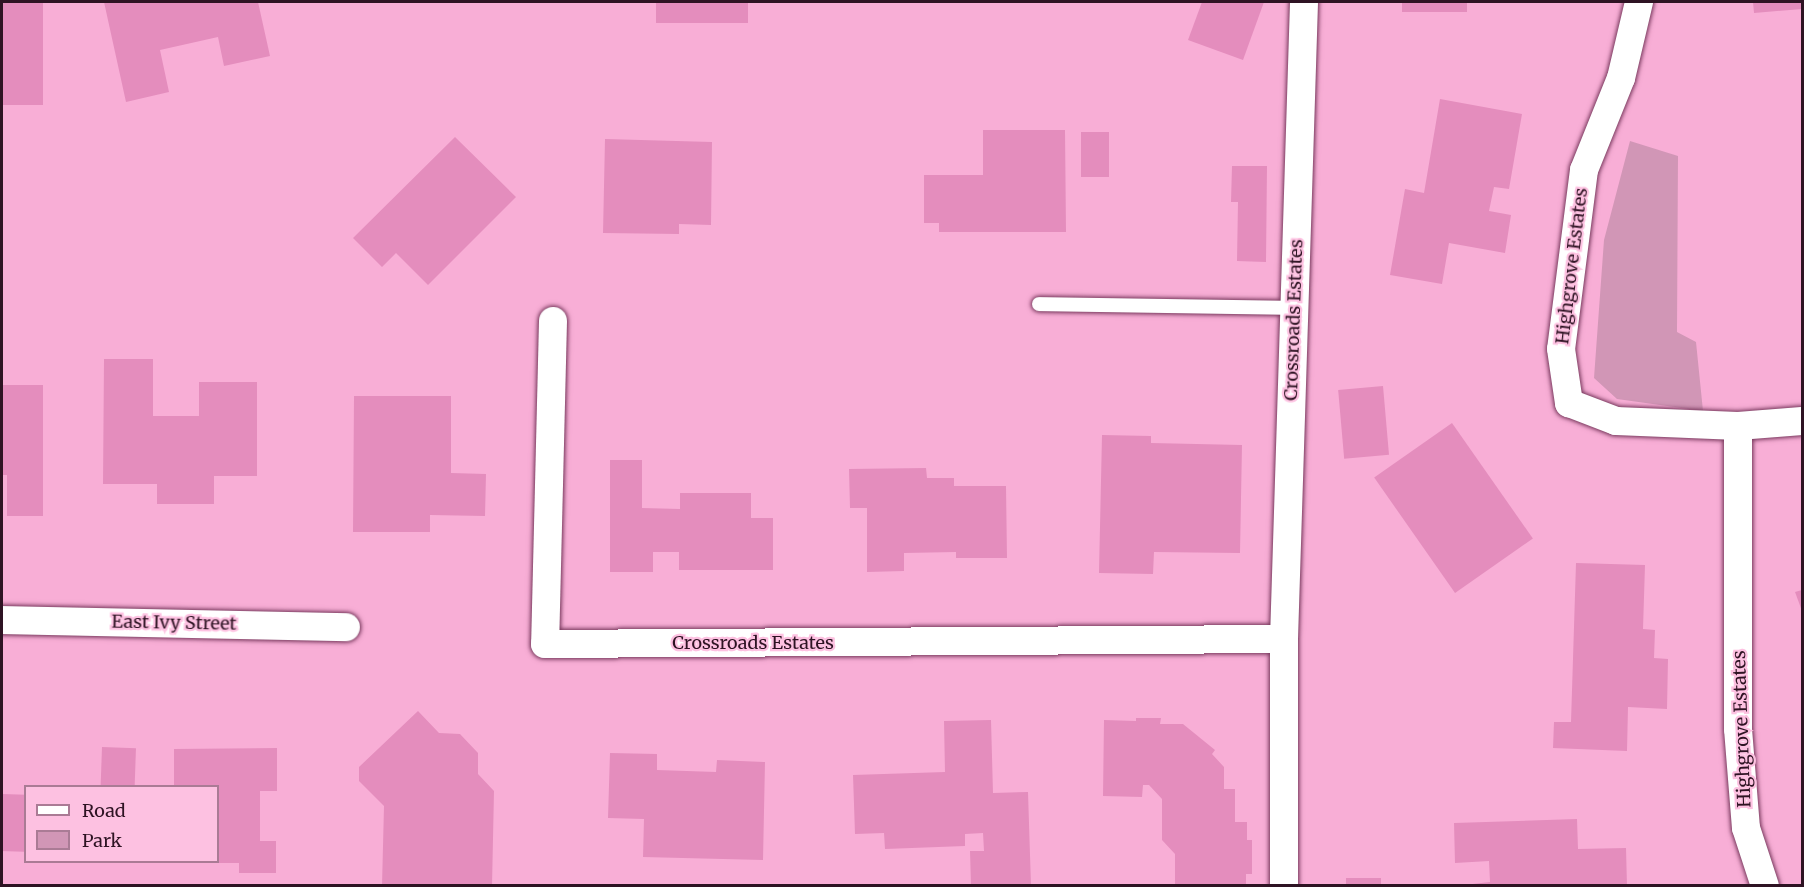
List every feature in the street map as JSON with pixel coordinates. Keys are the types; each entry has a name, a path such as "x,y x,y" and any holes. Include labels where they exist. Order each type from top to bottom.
{"street":[{"name":"Crossroads Estates","path":"1284,885 1284,639 1304,2"},
{"name":"Highgrove Estates","path":"1639,2 1621,78 1584,170 1561,349 1569,403 1616,421 1738,426 1803,421"},
{"name":"Crossroads Estates","path":"553,321 545,644 1284,639"},
{"name":"Highgrove Estates","path":"1738,426 1738,729 1746,828 1765,885"},
{"name":"East Ivy Street","path":"2,620 346,627"}],"lane":[{"path":"1039,304 1294,308"}],"green space":[{"path":"1630,141 1678,156 1677,332 1696,342 1703,411 1617,399 1594,378 1604,240"}],"building":[{"path":"104,2 258,2 270,56 224,66 218,37 160,50 169,92 126,102"},
{"path":"656,2 748,2 748,23 656,23"},
{"path":"1202,2 1264,2 1243,60 1188,40"},
{"path":"1402,2 1467,2 1467,12 1402,12"},
{"path":"1753,2 1802,2 1802,9 1754,13"},
{"path":"2,3 43,3 43,105 2,105"},
{"path":"1440,99 1522,114 1509,189 1494,187 1489,211 1511,215 1505,253 1449,243 1442,284 1390,275 1405,189 1424,193"},
{"path":"983,130 1065,130 1066,232 939,232 939,223 924,223 924,175 983,175"},
{"path":"1081,132 1109,132 1109,177 1081,177"},
{"path":"455,137 516,197 428,285 396,253 382,267 353,238"},
{"path":"605,139 712,142 711,225 679,224 679,234 603,233"},
{"path":"1232,166 1267,166 1266,262 1237,261 1238,202 1231,202"},
{"path":"104,359 153,359 153,416 199,416 199,382 257,382 257,476 214,476 214,504 157,504 157,484 103,484"},
{"path":"2,385 43,385 43,516 7,516 7,475 2,475"},
{"path":"1383,386 1389,455 1344,459 1338,390"},
{"path":"354,396 451,396 451,473 486,474 485,516 430,515 430,532 353,532"},
{"path":"1452,423 1533,539 1455,593 1374,477"},
{"path":"1102,435 1151,436 1151,443 1242,445 1240,553 1154,552 1153,574 1099,573"},
{"path":"610,460 642,460 642,508 680,509 680,493 751,493 751,518 773,518 773,570 679,570 679,552 653,552 653,572 610,572"},
{"path":"926,468 927,478 954,478 954,486 1006,486 1007,558 956,558 956,552 904,553 904,571 867,572 867,508 850,508 849,469"},
{"path":"1576,563 1645,565 1643,629 1655,630 1654,658 1668,659 1667,709 1628,707 1627,751 1553,748 1554,722 1571,722"},
{"path":"1802,590 1802,611 1795,592"},
{"path":"418,711 439,733 460,734 478,753 478,774 494,791 492,886 382,886 384,806 359,781 359,767"},
{"path":"1136,718 1161,718 1160,724 1183,724 1215,750 1212,754 1224,767 1224,789 1235,789 1235,822 1247,822 1247,840 1252,840 1252,874 1246,874 1246,886 1175,886 1175,854 1162,840 1162,799 1149,785 1143,785 1142,797 1103,796 1104,720 1136,721"},
{"path":"991,720 993,793 1028,792 1031,886 971,886 970,851 984,851 983,833 965,834 965,846 885,849 884,833 855,834 853,775 945,772 944,721"},
{"path":"102,747 136,748 135,785 101,785"},
{"path":"277,748 277,791 260,791 260,841 276,841 276,873 239,873 239,863 219,863 219,785 174,785 174,749"},
{"path":"610,753 657,754 657,770 716,772 717,760 765,762 763,860 643,857 644,819 608,818"},
{"path":"2,794 24,795 24,852 2,851"},
{"path":"1577,819 1578,849 1626,848 1627,886 1455,886 1490,882 1489,861 1455,863 1454,823"},
{"path":"1346,878 1381,878 1381,886 1346,886"}]}
